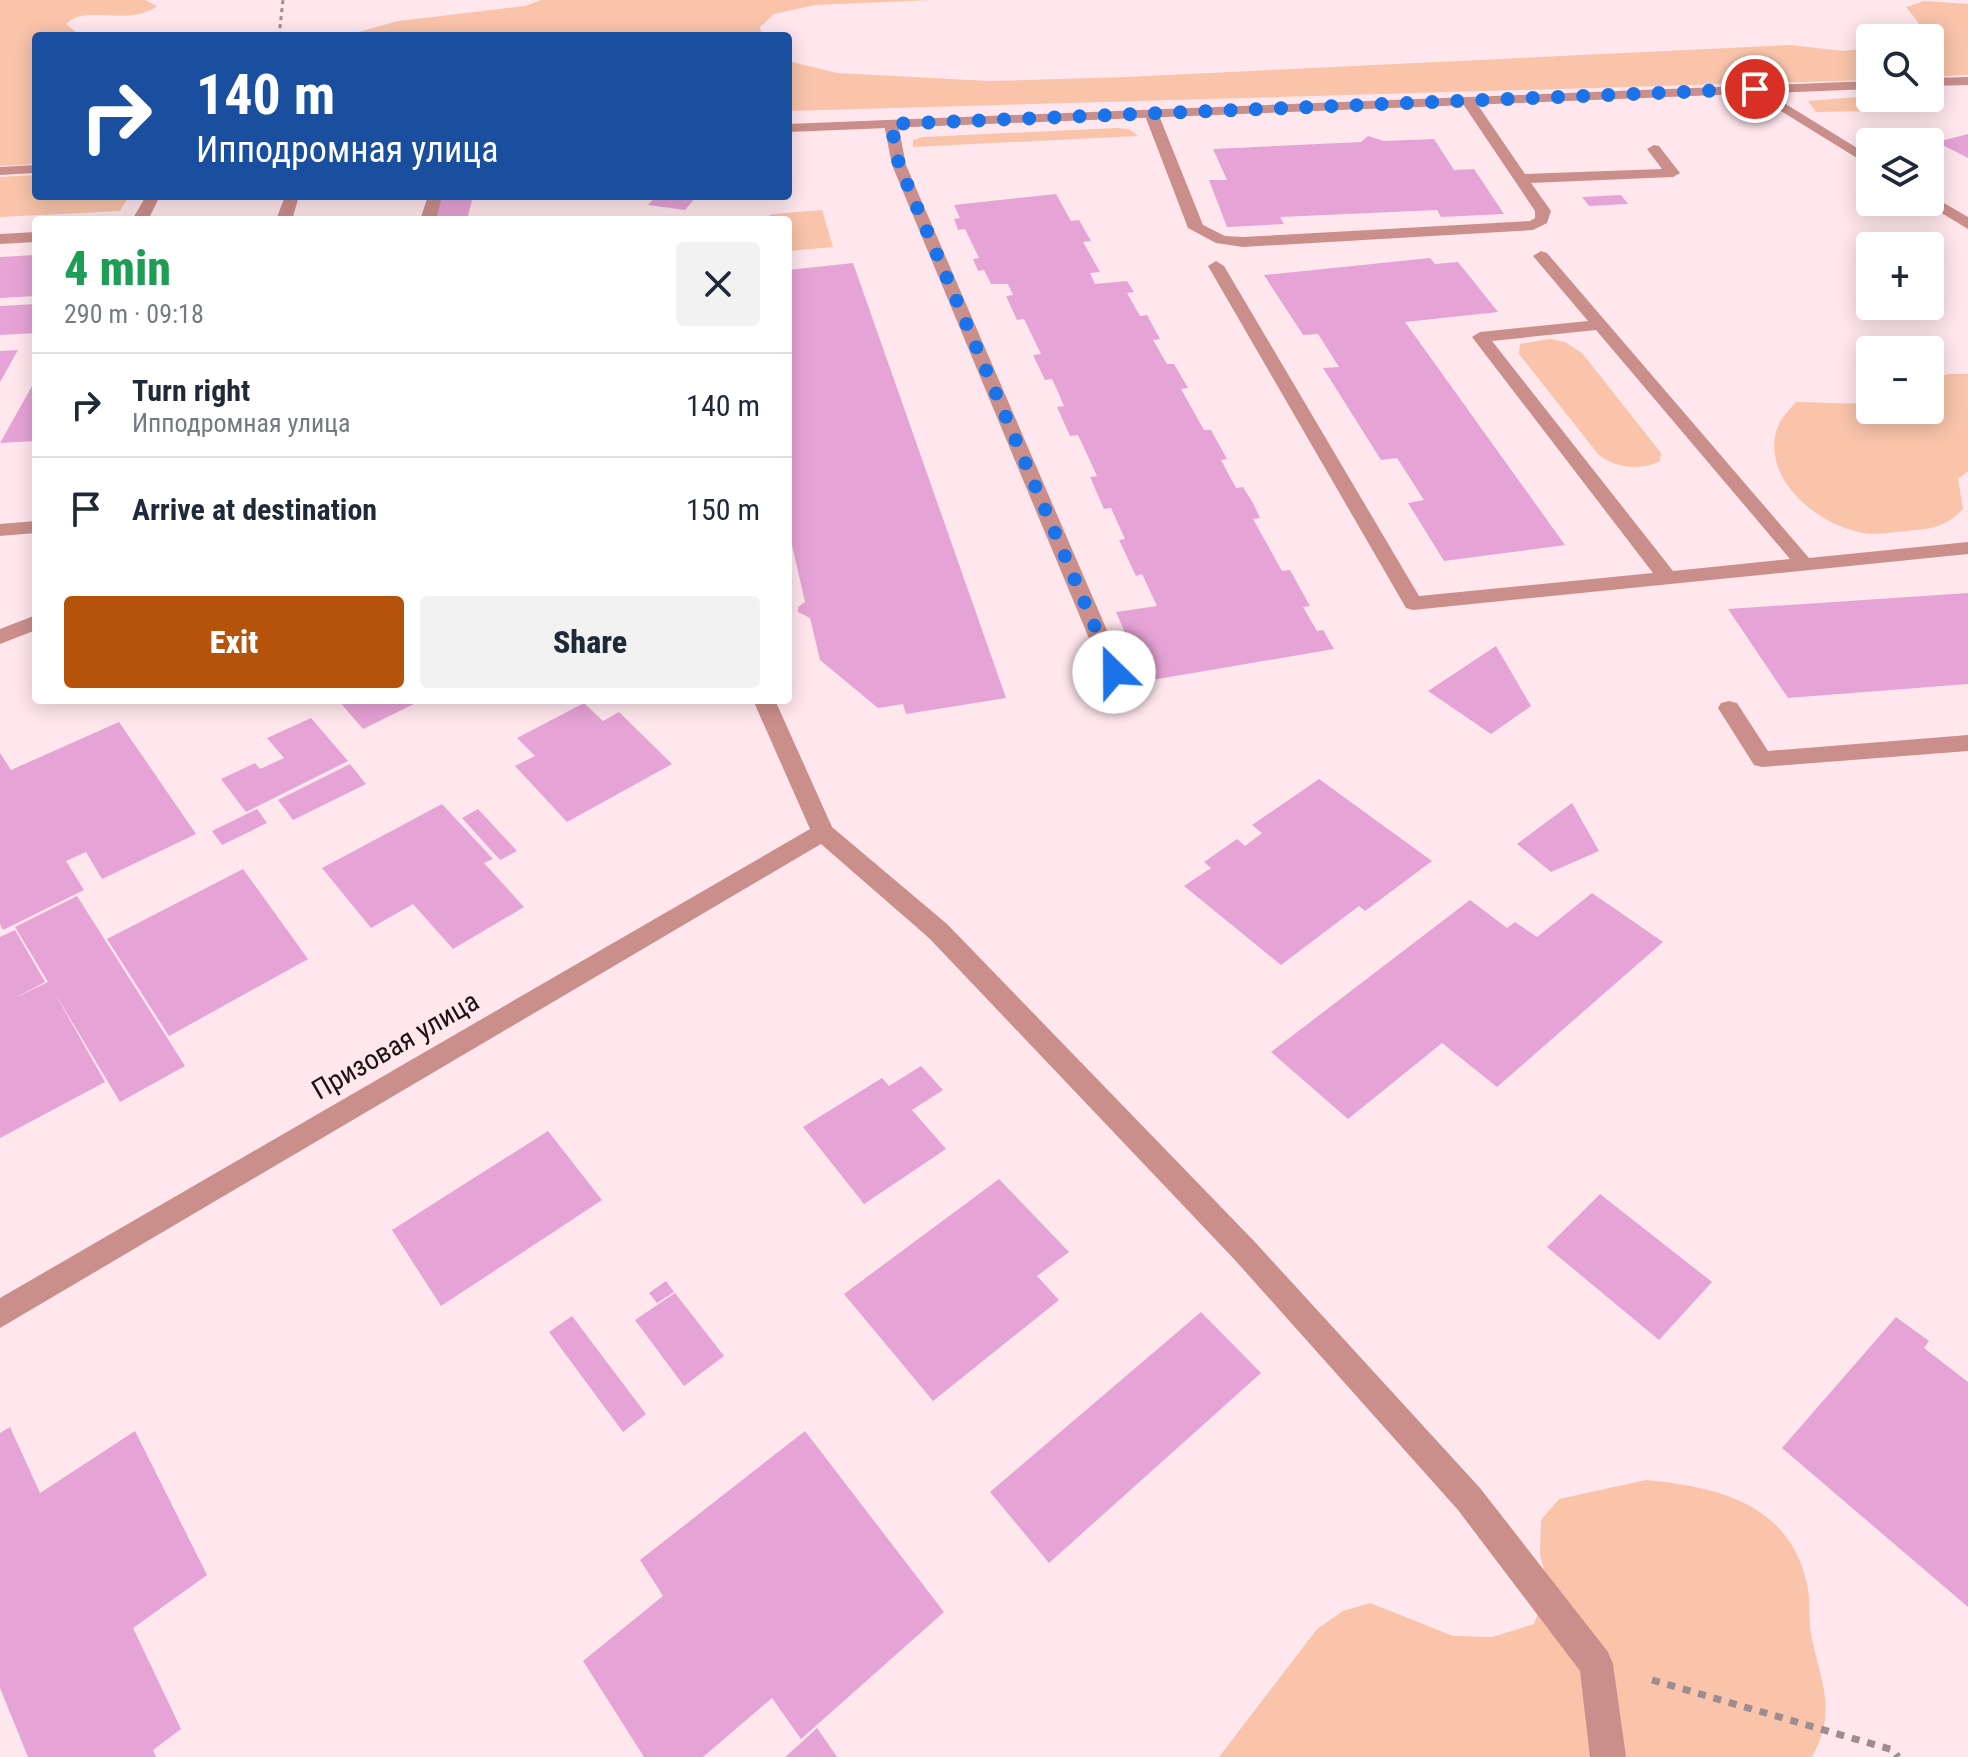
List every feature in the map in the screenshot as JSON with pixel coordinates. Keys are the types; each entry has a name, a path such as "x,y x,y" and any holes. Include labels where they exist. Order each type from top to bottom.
{"street":[{"path":"1944,82 1968,81"},
{"path":"792,128 1856,85"},
{"path":"1755,89 1856,153"},
{"path":"1151,113 1196,228 1222,240 1243,242 1533,225 1542,220 1543,211 1468,101"},
{"path":"891,124 899,165 1114,672"},
{"path":"1522,179 1673,173 1654,149"},
{"path":"0,171 32,169"},
{"path":"1944,209 1968,224"},
{"path":"0,239 32,237"},
{"path":"1541,256 1805,565"},
{"path":"1216,266 1413,603 1968,548"},
{"path":"1600,325 1480,337 1668,578"},
{"path":"0,530 32,527"},
{"path":"0,637 32,624"},
{"path":"766,704 823,832 938,931 1244,1250 1469,1499 1596,1664 1608,1757"},
{"path":"1729,708 1762,759 1968,743"},
{"name":"Призовая улица","path":"0,1314 823,832"}],"path":[{"path":"279,32 283,0"},
{"path":"1596,1664 1893,1750 1898,1757"}],"shaded area":[{"path":"0,0 145,0 157,6 134,15 74,18 66,24 76,32 32,32 32,164 0,166"},
{"path":"541,0 931,0 815,5 774,14 760,27 761,32 358,32 398,21 525,6"},
{"path":"1924,1 1968,4 1968,75 1944,76 1944,24 1919,24 1906,7"},
{"path":"1790,45 1856,50 1856,80 792,111 792,62 837,73 989,81"},
{"path":"1856,97 1856,111 1816,112 1808,101"},
{"path":"1129,129 1138,136 913,147 913,140 923,137"},
{"path":"32,175 32,200 127,200 120,211 0,217 0,177"},
{"path":"822,210 833,247 792,251 792,216 768,216"},
{"path":"1550,339 1565,342 1582,353 1661,453 1660,461 1644,466 1628,466 1611,462 1598,454 1519,354 1520,344"},
{"path":"1968,374 1968,471 1958,479 1963,509 1950,520 1924,529 1876,534 1858,532 1842,527 1810,509 1786,483 1774,450 1776,432 1796,402 1856,404 1856,424 1944,424 1944,375"},
{"path":"1646,1480 1699,1488 1747,1504 1767,1517 1784,1535 1798,1557 1807,1584 1811,1632 1826,1712 1820,1740 1812,1757 1219,1757 1317,1629 1343,1611 1370,1603 1453,1636 1492,1637 1534,1624 1548,1587 1540,1554 1541,1520 1559,1499"}],"building":[{"path":"1968,134 1968,158 1944,146 1944,140"},
{"path":"1368,136 1384,141 1434,139 1454,170 1474,169 1504,214 1441,217 1437,210 1280,217 1284,224 1227,227 1209,180 1227,180 1213,149 1361,142"},
{"path":"1056,194 1071,221 1079,220 1091,241 1083,242 1100,272 1090,273 1095,284 1127,281 1134,292 1127,293 1140,316 1147,315 1160,339 1153,340 1167,364 1174,364 1188,388 1181,389 1204,430 1211,430 1227,459 1221,460 1236,488 1243,487 1253,503 1260,518 1253,519 1282,571 1290,570 1310,606 1303,607 1317,631 1323,630 1334,649 1146,681 1116,612 1157,606 1142,574 1136,576 1119,540 1125,539 1111,508 1104,509 1090,477 1097,476 1078,435 1070,436 1057,407 1064,406 1058,392 1052,379 1045,380 1033,355 1041,354 1024,319 1017,320 1006,296 1013,295 1008,284 991,284 984,270 978,271 973,259 979,258 965,229 958,230 954,219 960,218 954,205"},
{"path":"1621,195 1628,204 1589,206 1582,197"},
{"path":"427,200 472,200 468,216 422,216"},
{"path":"652,200 694,200 685,210 648,205"},
{"path":"32,255 32,296 0,298 0,257"},
{"path":"1430,258 1435,264 1458,262 1498,312 1405,322 1565,545 1444,561 1408,503 1424,500 1397,458 1381,460 1323,368 1339,367 1318,334 1303,335 1264,275"},
{"path":"853,263 1006,698 906,714 903,704 878,708 820,660 810,618 798,612 798,607 805,602 792,545 792,270"},
{"path":"32,304 32,333 0,335 0,306"},
{"path":"18,350 0,382 0,351"},
{"path":"32,386 32,441 0,443"},
{"path":"1968,593 1968,684 1788,698 1728,609"},
{"path":"1496,646 1531,706 1491,734 1428,691"},
{"path":"341,704 414,704 363,729"},
{"path":"585,704 603,721 619,712 672,764 567,822 515,766 535,756 517,738"},
{"path":"311,718 348,761 246,812 221,779 255,763 260,769 284,758 267,738"},
{"path":"119,722 196,834 102,879 86,852 66,861 84,890 3,930 0,924 0,753 11,770"},
{"path":"350,764 366,784 293,820 278,800"},
{"path":"1319,779 1432,861 1365,911 1359,906 1281,965 1184,886 1211,868 1204,862 1237,839 1245,846 1262,833 1252,825"},
{"path":"1572,803 1599,851 1551,872 1517,844"},
{"path":"442,804 493,859 484,863 524,907 453,949 413,904 371,928 322,868"},
{"path":"257,809 267,823 222,845 212,831"},
{"path":"478,809 517,851 500,860 462,818"},
{"path":"243,869 308,959 169,1036 107,939"},
{"path":"1592,893 1663,942 1497,1087 1442,1043 1348,1119 1271,1052 1470,900 1507,928 1515,922 1537,937"},
{"path":"77,896 185,1066 120,1102 53,990 105,1082 0,1138 0,937 15,930 45,982 13,999 48,982 15,927"},
{"path":"921,1066 943,1090 912,1110 946,1149 864,1204 803,1127 882,1078 889,1086"},
{"path":"548,1131 602,1200 441,1306 392,1230"},
{"path":"999,1179 1069,1252 1037,1276 1059,1300 933,1401 844,1294"},
{"path":"1600,1194 1712,1282 1659,1340 1547,1247"},
{"path":"666,1281 674,1292 657,1303 649,1293"},
{"path":"675,1293 724,1356 684,1386 635,1320"},
{"path":"1201,1312 1261,1373 1049,1563 990,1492"},
{"path":"572,1316 646,1414 623,1432 549,1332"},
{"path":"1896,1317 1929,1341 1924,1348 1968,1382 1968,1607 1782,1448"},
{"path":"10,1427 40,1493 135,1431 207,1575 133,1628 181,1729 153,1750 156,1757 28,1757 0,1688 0,1433"},
{"path":"805,1431 944,1612 801,1739 772,1698 703,1757 644,1757 583,1661 663,1596 640,1560"},
{"path":"817,1728 837,1757 785,1757 802,1742"}],"route":[{"path":"1114,672 899,165 891,124 1755,89"}]}
